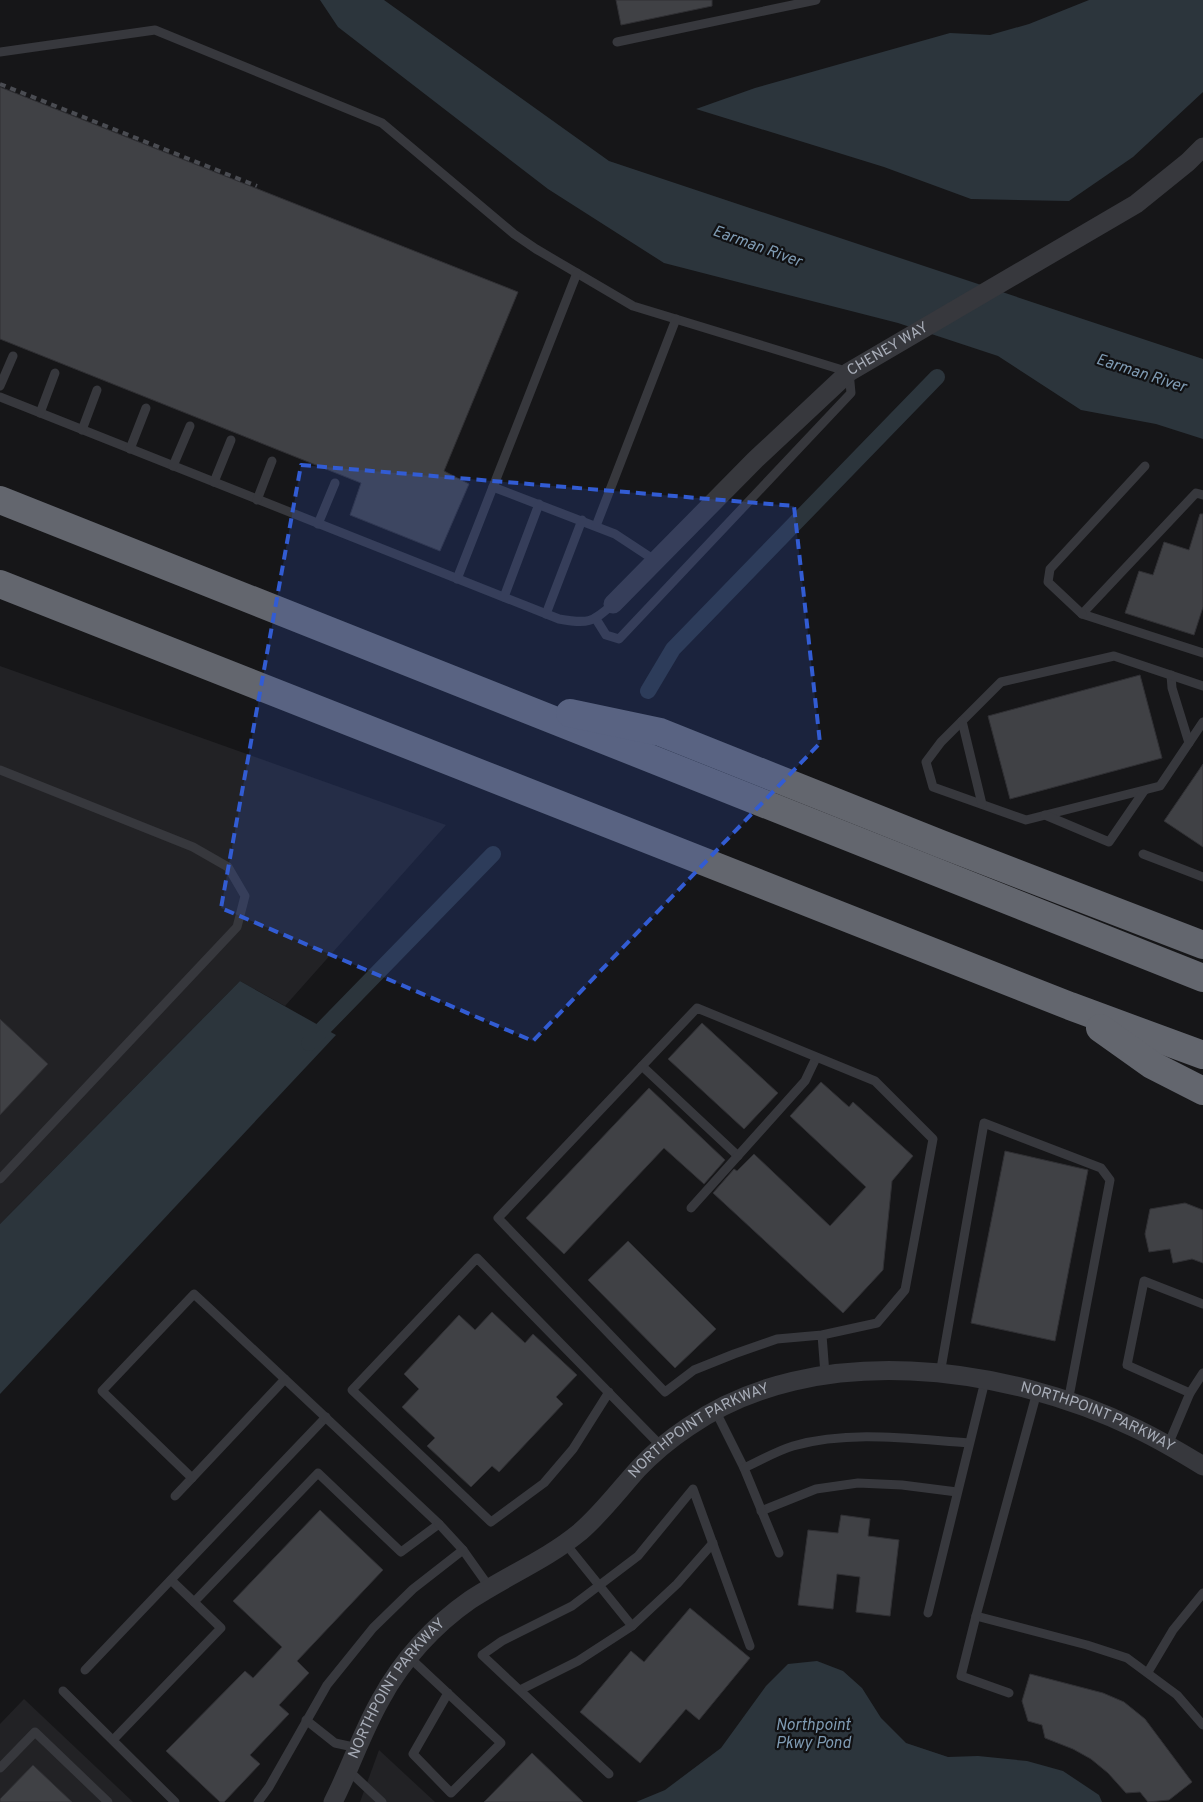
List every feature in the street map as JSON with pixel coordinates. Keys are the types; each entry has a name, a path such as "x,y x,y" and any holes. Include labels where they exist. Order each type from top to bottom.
{"highway":[{"path":"0,500 1203,978"},
{"path":"0,584 1070,1006 1203,1055"},
{"path":"495,698 660,732 1203,945"},
{"path":"1070,1006 1152,1065 1203,1091"}],"street":[{"name":"CHENEY WAY","path":"613,604 755,460 849,372 1136,204 1188,162 1203,146"},
{"name":"NORTHPOINT PARKWAY","path":"333,1802 380,1701 392,1680 409,1657 431,1633 449,1616 490,1588 553,1553 566,1543 598,1515 640,1467 688,1426 715,1410 755,1392 791,1380 825,1374 868,1371 940,1374 984,1381 1037,1392 1068,1402 1137,1429 1203,1466"}],"lane":[{"path":"617,42 816,0"},
{"path":"0,52 156,30 382,123 514,234 633,306 849,372 851,393 619,639 606,635 596,619"},
{"path":"457,579 578,273"},
{"path":"596,526 676,319"},
{"path":"0,386 13,356"},
{"path":"40,413 55,373"},
{"path":"82,430 97,390"},
{"path":"0,397 559,619 577,622 596,619 613,604"},
{"path":"130,449 146,408"},
{"path":"173,466 190,426"},
{"path":"214,482 231,440"},
{"path":"257,500 272,461"},
{"path":"1145,466 1050,570 1048,582 1082,614 1201,652 1203,642"},
{"path":"318,524 335,484"},
{"path":"493,486 615,534 656,561"},
{"path":"1082,614 1196,493 1203,495"},
{"path":"504,598 539,504"},
{"path":"546,614 582,520"},
{"path":"1203,686 1114,656 1001,682 941,742 926,762 933,786 1026,820 1160,786 1203,722"},
{"path":"1171,675 1172,688 1189,743"},
{"path":"962,722 982,804"},
{"path":"0,770 193,847 228,867 245,896 237,927 0,1179"},
{"path":"1045,815 1109,842 1144,791"},
{"path":"1143,854 1203,877"},
{"path":"697,1008 816,1058 875,1082 933,1139 905,1290 877,1323 822,1336 777,1339 694,1370 665,1392 498,1218 697,1008"},
{"path":"691,1208 805,1081 816,1058"},
{"path":"642,1066 738,1156"},
{"path":"940,1374 984,1123 1101,1168 1110,1180 1068,1402"},
{"path":"609,1392 573,1449 544,1483 491,1522 352,1390 477,1258 609,1392 662,1447"},
{"path":"1190,1393 1127,1365 1144,1281 1203,1304"},
{"path":"192,1478 102,1391 194,1294 439,1524 463,1550 490,1588"},
{"path":"822,1336 825,1374"},
{"path":"1168,1445 1190,1393 1203,1373"},
{"path":"174,1496 285,1379"},
{"path":"928,1613 984,1381"},
{"path":"1010,1693 961,1676 1037,1392"},
{"path":"715,1410 744,1468 779,1553"},
{"path":"85,1670 326,1418"},
{"path":"744,1468 792,1447 829,1439 880,1437 969,1443"},
{"path":"194,1602 318,1473 401,1552 439,1524"},
{"path":"762,1511 816,1489 858,1483 902,1485 958,1492"},
{"path":"609,1774 482,1655 502,1641 572,1606 638,1556 693,1489 750,1646"},
{"path":"566,1543 632,1626"},
{"path":"520,1690 578,1661 632,1626 677,1584 713,1543"},
{"path":"258,1802 269,1787 327,1685 373,1628 414,1589 463,1550"},
{"path":"113,1740 221,1628 171,1580"},
{"path":"1148,1672 1173,1630 1203,1593"},
{"path":"976,1616 1087,1645 1127,1658 1178,1695 1203,1725"},
{"path":"409,1657 448,1693 501,1743 451,1793 413,1754 448,1693"},
{"path":"63,1691 175,1802"},
{"path":"306,1720 335,1743 358,1748"},
{"path":"0,1768 35,1732 108,1802"},
{"path":"349,1771 382,1802"}],"highlighted area":[{"path":"301,465 794,506 820,743 533,1041 221,908"}],"shaded area":[{"path":"0,666 446,825 285,1006 240,981 0,1224"},
{"path":"24,1699 133,1802 0,1802 0,1724"},
{"path":"379,1750 435,1802 360,1802"}],"water":[{"name":"Earman River","path":"320,0 384,0 609,161 1203,359 1203,439 1156,424 1081,410 998,356 898,323 664,263 548,189 338,27"},
{"path":"1089,0 1203,0 1203,92 1133,157 1069,201 971,199 884,167 696,109 755,88 950,33 990,35 1029,24"},
{"path":"240,981 336,1035 0,1394 0,1224"},
{"name":"Northpoint Pkwy Pond","path":"817,1661 843,1671 862,1688 881,1718 906,1743 948,1757 978,1756 1027,1761 1063,1771 1099,1795 1102,1802 636,1802 665,1790 721,1748 766,1686 788,1664"}],"building":[{"path":"616,0 712,0 712,6 621,25"},
{"path":"0,87 518,292 444,471 469,484 440,551 350,515 361,483 0,339"},
{"path":"1200,514 1203,514 1203,607 1194,635 1125,613 1139,571 1153,575 1164,542 1189,550"},
{"path":"1140,675 1162,758 1010,799 988,716"},
{"path":"1203,764 1203,847 1164,821"},
{"path":"0,1019 48,1064 0,1115"},
{"path":"702,1023 778,1093 744,1129 668,1059"},
{"path":"821,1082 849,1107 853,1102 913,1156 892,1181 883,1270 843,1313 713,1193 734,1169 737,1171 754,1154 830,1226 866,1187 790,1116"},
{"path":"649,1088 725,1160 704,1184 664,1148 564,1254 526,1218"},
{"path":"1005,1151 1088,1170 1055,1341 971,1323"},
{"path":"1185,1203 1203,1210 1203,1263 1192,1259 1173,1263 1170,1249 1149,1252 1145,1234 1150,1209"},
{"path":"628,1241 716,1329 675,1368 588,1280"},
{"path":"492,1312 525,1343 533,1334 577,1375 556,1397 563,1404 499,1472 492,1466 471,1487 427,1446 435,1438 402,1407 419,1389 404,1374 459,1315 475,1330"},
{"path":"320,1510 383,1570 297,1661 309,1673 279,1705 289,1714 250,1755 260,1764 224,1802 220,1802 166,1751 245,1671 253,1678 282,1647 233,1601"},
{"path":"841,1515 870,1519 868,1536 899,1540 890,1616 856,1612 860,1577 837,1574 833,1609 798,1605 808,1530 838,1533"},
{"path":"690,1608 750,1658 699,1720 686,1709 640,1763 580,1712 631,1651 644,1662"},
{"path":"1030,1674 1103,1693 1124,1702 1145,1719 1192,1782 1169,1800 1148,1802 1140,1792 1126,1793 1108,1773 1091,1759 1073,1749 1045,1738 1042,1725 1028,1721 1022,1701"},
{"path":"532,1753 583,1802 484,1802"},
{"path":"33,1765 72,1802 0,1802 0,1799"}],"waterway":[{"path":"648,691 673,649 937,377"},
{"path":"309,1043 493,854"}],"railway":[{"path":"0,84 257,186"}]}
